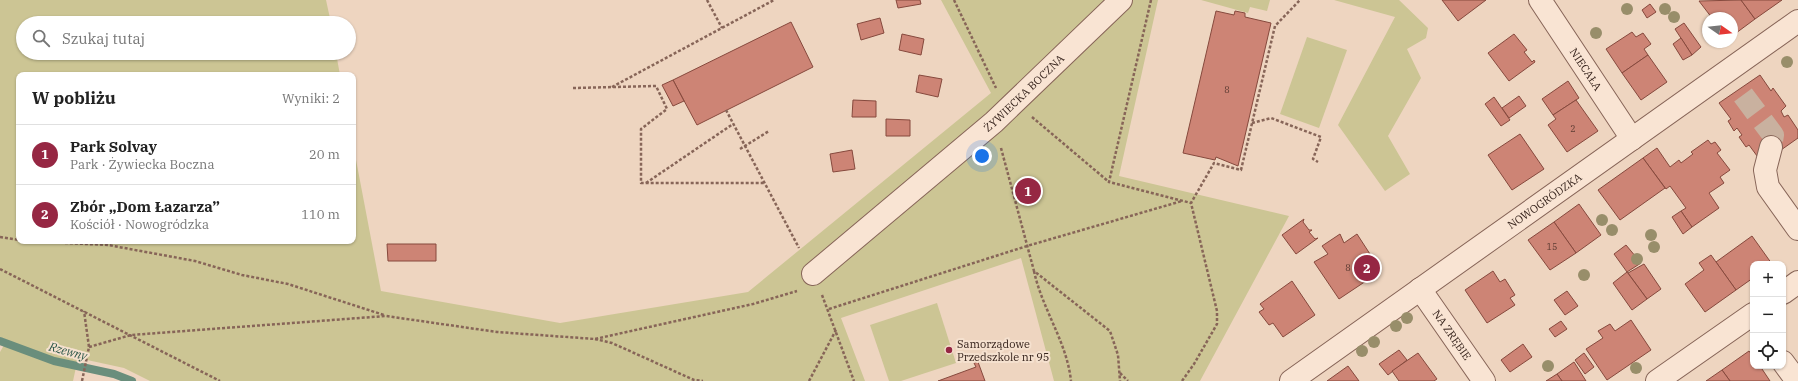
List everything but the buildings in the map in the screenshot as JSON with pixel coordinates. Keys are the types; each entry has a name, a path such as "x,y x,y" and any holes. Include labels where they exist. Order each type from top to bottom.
{"street":[{"name":"ŻYWIECKA BOCZNA","path":"808,282 1005,112 1121,0"},
{"name":"NIECAŁA","path":"1540,0 1632,139"},
{"name":"NOWOGRÓDZKA","path":"1291,381 1798,21"},
{"path":"1771,147 1765,170 1768,187 1798,230"},
{"path":"1786,291 1798,282"},
{"name":"NA ZRĘBIE","path":"1420,289 1484,381"},
{"path":"1657,381 1750,318"},
{"path":"1786,366 1797,381"}],"path":[{"path":"707,0 722,28"},
{"path":"612,87 774,0"},
{"path":"954,0 1005,112 1027,246 1038,288 1070,364 1071,381"},
{"path":"1109,182 1151,0"},
{"path":"1182,381 1194,364 1216,324 1217,311 1190,204 1214,163 1241,170 1275,26 1300,0"},
{"path":"573,88 656,86 667,109 641,129 641,183 765,183"},
{"path":"726,110 799,248"},
{"path":"1005,112 1109,182 1190,204"},
{"path":"1252,123 1271,118 1321,137 1314,159 1318,162"},
{"path":"646,184 733,124"},
{"path":"740,149 769,131"},
{"path":"854,381 828,308 1027,246 1182,201"},
{"path":"0,237 16,240"},
{"path":"87,244 108,245 195,261 242,275 288,284 386,316 497,332 595,339 612,343 694,380 703,381"},
{"path":"0,268 220,381"},
{"path":"1034,271 1110,331 1118,355 1120,381"},
{"path":"595,339 753,304 808,282"},
{"path":"82,380 88,346 84,311"},
{"path":"88,346 131,335 386,316"},
{"path":"809,381 836,329"},
{"path":"1120,373 1128,381"}],"shaded area":[{"path":"0,0 326,0 329,16 16,16 16,60 337,60 339,72 16,72 16,244 356,244 356,160 381,291 560,323 748,292 991,93 941,0 1158,0 1119,176 1289,216 1200,381 1054,381 1021,258 841,318 865,381 150,381 124,368 78,358 73,381 0,381 0,352 7,340 0,337"},
{"path":"1201,0 1270,0 1267,11 1250,7 1248,13"},
{"path":"1334,0 1399,0 1428,28 1426,38 1407,49 1421,78 1388,136 1410,174 1385,191 1338,125 1395,17"},
{"path":"1307,37 1347,50 1319,128 1280,114"},
{"path":"937,303 956,363 901,381 889,381 870,325"}],"waterway":[{"name":"Rzewny","path":"0,341 54,361 114,374 132,381"}],"tunnel":[{"path":"1743,95 1773,135 1771,147"}],"place":[{"name":"Park Solvay","path":"1028,191"},
{"name":"Zbór „Dom Łazarza”","path":"1367,268"},
{"name":"Samorządowe Przedszkole nr 95","path":"949,350"}]}
